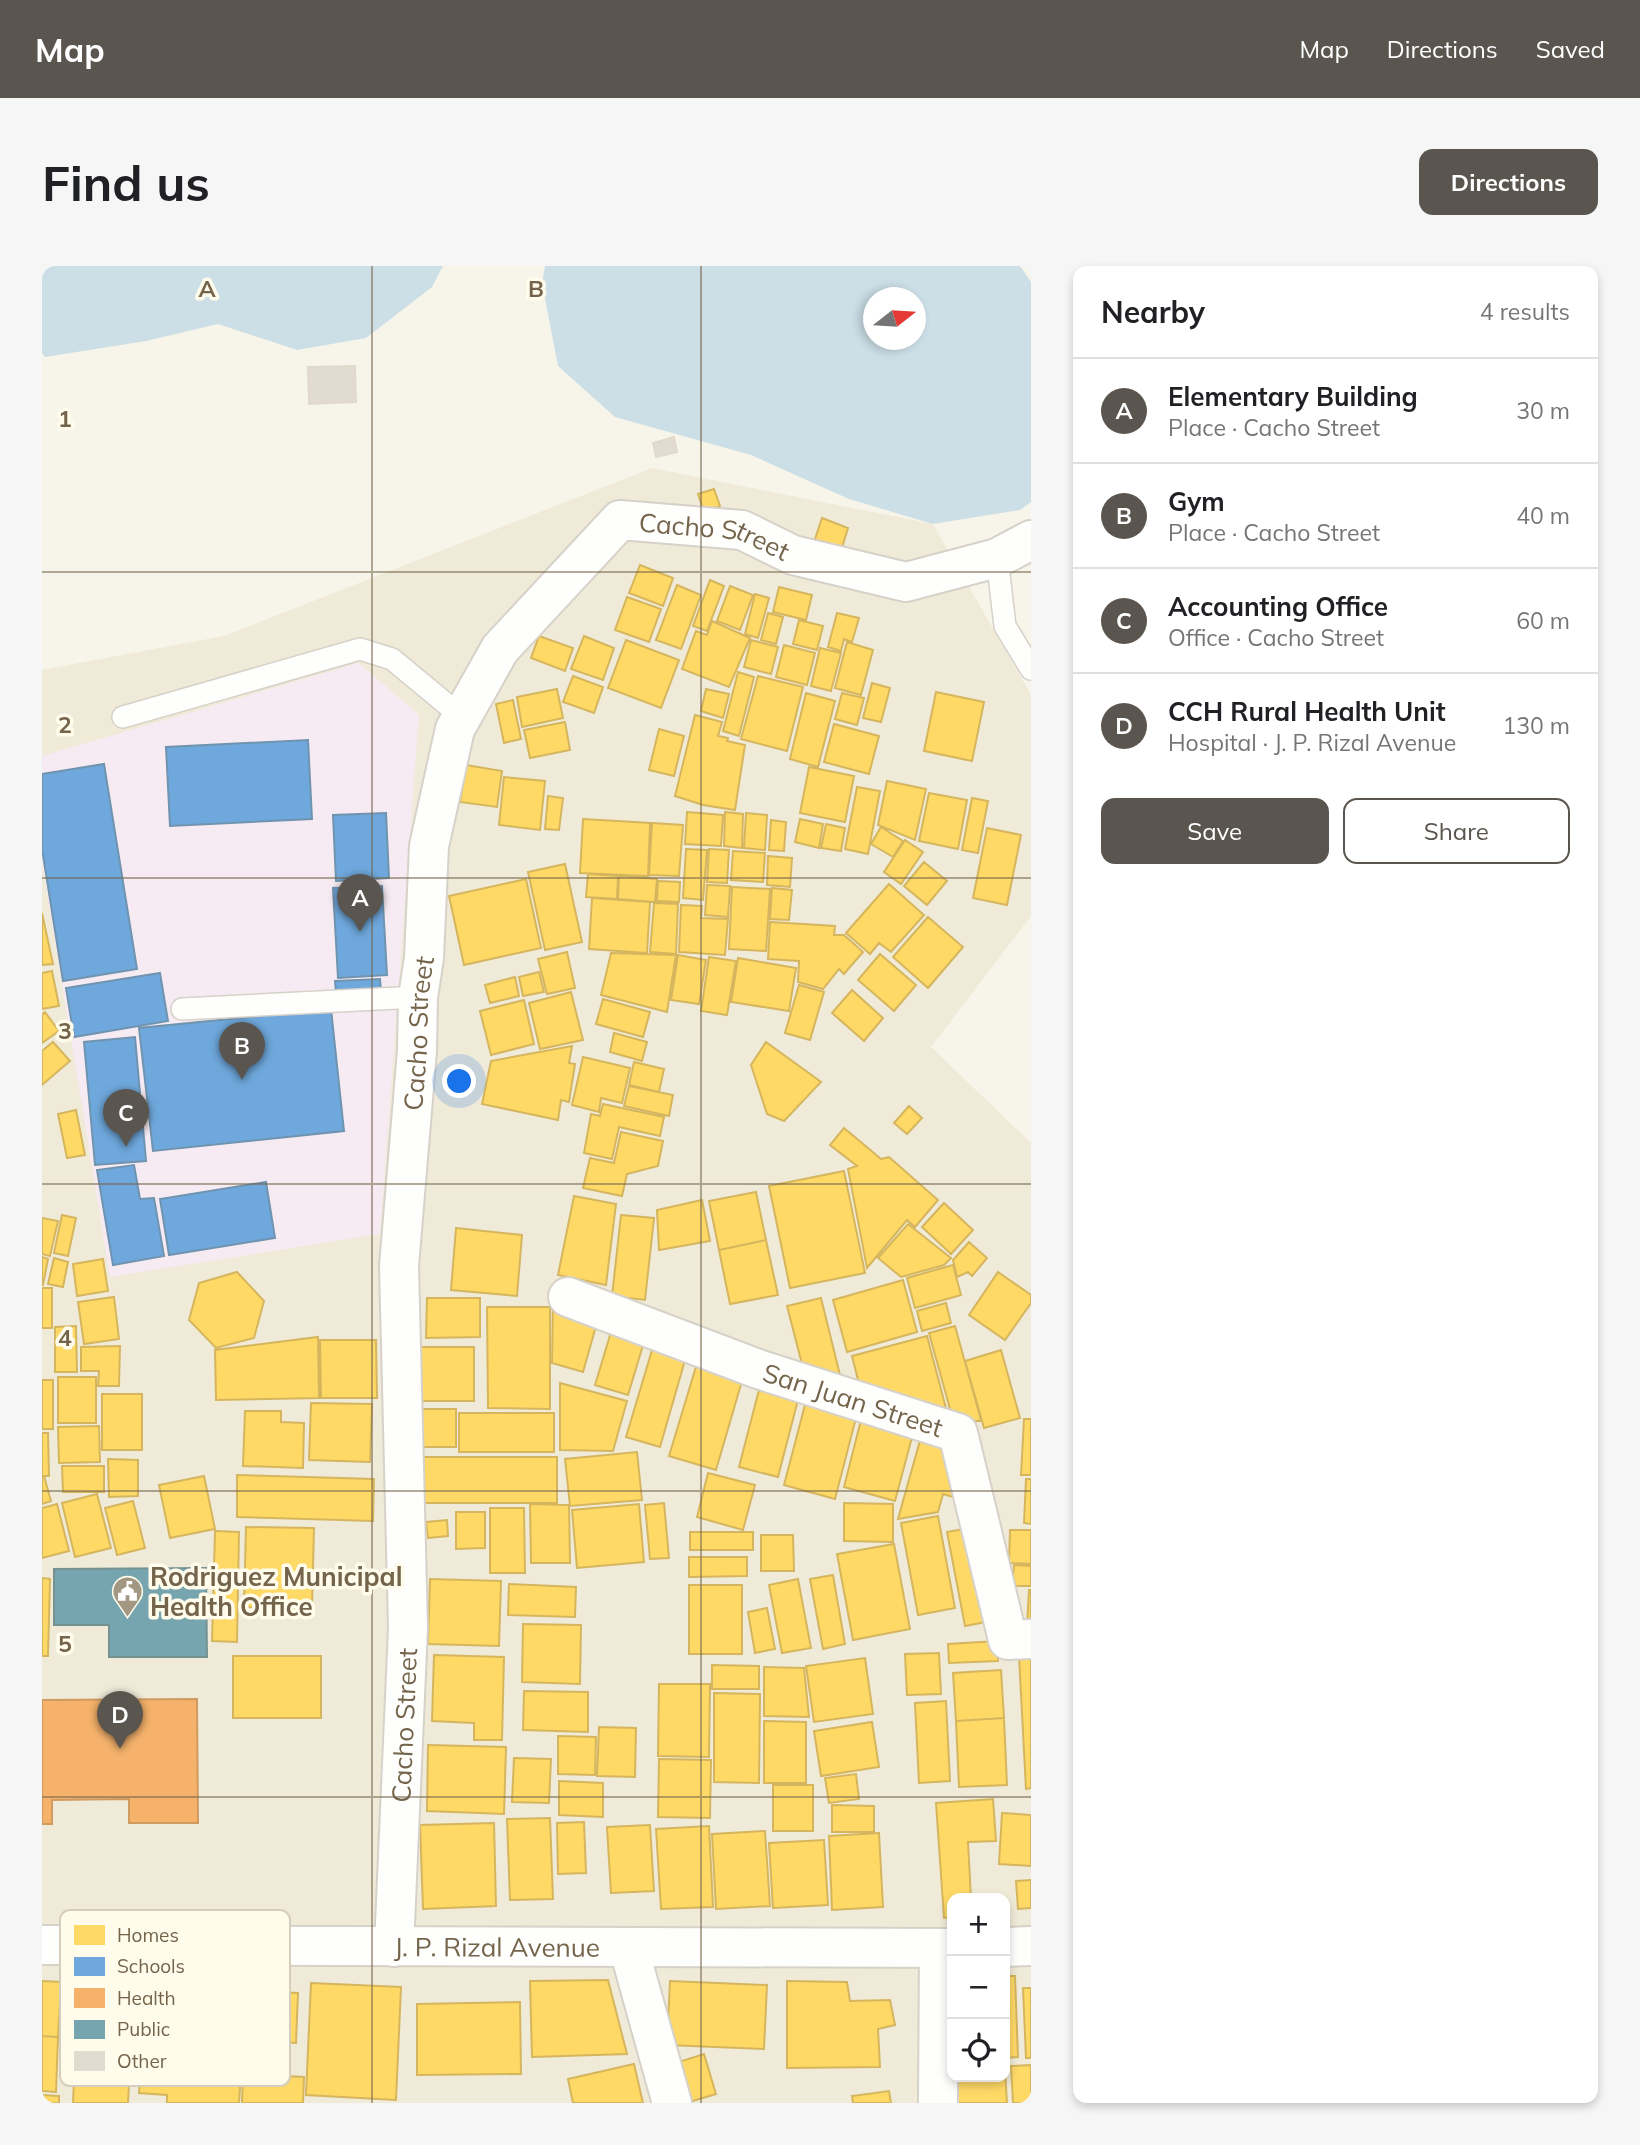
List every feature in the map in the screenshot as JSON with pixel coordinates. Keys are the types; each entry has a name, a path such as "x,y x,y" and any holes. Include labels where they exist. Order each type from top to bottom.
{"street":[{"name":"Cacho Street","path":"394,1947 408,1628 399,1266 417,1051 418,997 424,958 429,846 448,757 462,717 500,649 621,520 742,530 793,555 906,582 997,558"},
{"path":"997,558 1031,540"},
{"name":"San Juan Street","path":"568,1297 758,1369 958,1433 1008,1640 1031,1639"},
{"name":"J. P. Rizal Avenue","path":"42,1945 60,1945"},
{"name":"J. P. Rizal Avenue","path":"290,1946 945,1948"},
{"path":"1010,1947 1031,1946"},
{"path":"938,2103 945,1948"},
{"path":"629,1949 672,2103"}],"lane":[{"path":"997,558 1005,626 1031,669"},
{"path":"123,717 360,649 392,659 462,717"},
{"path":"182,1009 418,997"}],"shaded area":[{"path":"42,266 443,266 432,287 366,338 297,350 218,324 146,341 45,357 42,353"},
{"path":"545,266 1020,266 1031,282 1031,502 1020,510 933,524 849,499 751,455 615,417 558,366 542,283"},
{"path":"652,468 933,524 1031,695 1031,916 931,1047 1031,1143 1031,2103 42,2103 42,670 224,636"},
{"path":"359,663 419,715 380,1234 110,1277 42,863 42,756"}],"building: Homes":[{"path":"714,489 720,506 704,512 698,494"},
{"path":"822,518 848,528 840,554 813,545"},
{"path":"640,565 673,578 663,606 629,593"},
{"path":"710,580 724,586 707,631 693,626"},
{"path":"677,585 701,595 681,649 656,640"},
{"path":"730,586 753,595 740,630 717,621"},
{"path":"779,587 812,595 806,620 773,612"},
{"path":"755,594 769,598 758,638 745,634"},
{"path":"627,597 661,609 649,642 615,630"},
{"path":"768,613 783,617 776,644 761,640"},
{"path":"837,613 859,618 852,642 844,639 841,651 828,647"},
{"path":"799,620 823,626 817,650 793,644"},
{"path":"712,621 750,638 729,687 682,669 696,631 707,635"},
{"path":"539,636 573,648 565,671 531,658"},
{"path":"584,636 614,648 603,680 571,669"},
{"path":"626,640 679,660 661,708 608,688"},
{"path":"751,640 778,647 771,674 744,667"},
{"path":"847,642 873,650 861,695 835,688"},
{"path":"784,645 815,653 807,685 776,677"},
{"path":"820,648 841,653 831,691 811,686"},
{"path":"738,672 754,677 739,736 723,731"},
{"path":"573,676 603,687 594,713 563,702"},
{"path":"758,676 803,687 787,751 741,739"},
{"path":"872,683 890,688 881,722 863,718"},
{"path":"557,689 563,718 522,727 517,697"},
{"path":"706,689 729,694 723,718 701,711"},
{"path":"936,692 984,702 972,761 924,751"},
{"path":"806,693 835,701 818,767 790,759"},
{"path":"842,693 864,698 857,725 835,719"},
{"path":"513,700 521,739 504,743 496,704"},
{"path":"695,715 722,722 718,736 745,745 735,810 703,805 675,796"},
{"path":"565,722 570,750 530,758 524,730"},
{"path":"834,724 879,736 869,774 824,762"},
{"path":"659,729 684,736 674,776 649,770"},
{"path":"466,765 502,771 497,807 460,802"},
{"path":"809,767 854,776 845,822 800,813"},
{"path":"504,777 545,781 540,830 499,825"},
{"path":"887,781 926,789 915,840 878,825"},
{"path":"857,787 880,791 868,854 845,849"},
{"path":"929,793 967,800 958,849 919,841"},
{"path":"548,796 563,798 559,830 545,829"},
{"path":"972,798 988,801 978,853 962,850"},
{"path":"687,812 723,815 721,846 685,844"},
{"path":"725,812 743,814 742,848 724,846"},
{"path":"746,813 767,815 765,850 744,848"},
{"path":"583,819 650,823 648,876 580,873"},
{"path":"800,819 823,824 819,848 795,842"},
{"path":"771,820 786,822 784,851 769,850"},
{"path":"652,823 683,825 679,876 649,875"},
{"path":"826,824 845,828 841,851 821,848"},
{"path":"881,827 903,841 893,857 871,844"},
{"path":"987,828 1021,835 1007,905 973,898"},
{"path":"905,840 923,852 901,884 884,872"},
{"path":"686,849 707,850 703,900 683,898"},
{"path":"709,849 729,850 727,883 707,882"},
{"path":"733,851 765,853 763,882 731,880"},
{"path":"768,856 792,858 790,887 767,885"},
{"path":"924,862 947,881 927,905 904,886"},
{"path":"565,864 582,942 545,950 528,872"},
{"path":"588,874 618,876 617,899 586,897"},
{"path":"619,876 657,879 655,902 618,899"},
{"path":"526,879 541,948 464,965 449,896"},
{"path":"658,881 680,882 679,902 657,901"},
{"path":"889,884 924,915 891,952 879,943 870,954 846,933"},
{"path":"707,885 730,886 728,917 705,915"},
{"path":"732,887 770,889 766,951 729,949"},
{"path":"772,888 792,890 789,920 770,919"},
{"path":"592,898 650,902 647,953 589,949"},
{"path":"654,903 678,904 676,954 650,952"},
{"path":"681,905 702,906 701,918 728,919 725,955 679,952"},
{"path":"42,913 53,964 42,965"},
{"path":"928,917 963,947 928,988 893,957"},
{"path":"770,922 835,926 834,935 844,935 863,952 844,974 839,969 823,989 798,982 799,961 768,959"},
{"path":"567,952 575,988 547,994 538,959"},
{"path":"611,953 676,955 667,1012 601,995"},
{"path":"880,954 916,985 894,1011 858,980"},
{"path":"678,955 706,960 699,1004 671,1000"},
{"path":"709,957 736,961 727,1015 701,1011"},
{"path":"738,958 796,968 789,1011 731,1002"},
{"path":"52,971 59,1006 42,1009 42,973"},
{"path":"539,972 544,992 523,996 519,977"},
{"path":"515,977 519,996 490,1003 485,985"},
{"path":"799,985 824,992 810,1040 785,1033"},
{"path":"852,990 883,1018 864,1041 832,1013"},
{"path":"571,992 583,1040 540,1049 529,1003"},
{"path":"603,999 650,1012 643,1037 596,1024"},
{"path":"524,1000 534,1044 491,1055 480,1011"},
{"path":"45,1012 59,1031 42,1043 42,1015"},
{"path":"614,1033 647,1042 642,1061 610,1052"},
{"path":"53,1042 70,1061 42,1085 42,1051"},
{"path":"766,1042 821,1082 784,1121 767,1114 751,1065"},
{"path":"572,1046 569,1063 575,1064 569,1102 561,1100 558,1120 482,1104 491,1061"},
{"path":"583,1057 630,1068 622,1103 601,1098 599,1112 572,1105"},
{"path":"634,1062 664,1069 659,1092 629,1085"},
{"path":"629,1086 673,1095 669,1116 624,1106"},
{"path":"603,1104 664,1117 660,1136 619,1127 612,1159 584,1153 591,1114 600,1116"},
{"path":"909,1106 922,1118 907,1134 894,1123"},
{"path":"76,1110 85,1155 67,1158 58,1114"},
{"path":"844,1128 881,1159 889,1157 938,1200 915,1227 907,1220 867,1268 848,1169 857,1166 830,1145"},
{"path":"621,1132 663,1141 658,1166 627,1174 622,1196 583,1188 590,1158 614,1163"},
{"path":"844,1171 865,1273 790,1288 769,1186"},
{"path":"756,1192 766,1240 719,1250 709,1201"},
{"path":"574,1196 616,1204 606,1285 558,1275"},
{"path":"702,1200 710,1241 659,1250 657,1210"},
{"path":"944,1203 973,1230 951,1254 922,1227"},
{"path":"62,1215 76,1218 68,1256 54,1253"},
{"path":"621,1215 654,1218 645,1300 612,1296"},
{"path":"42,1218 58,1221 50,1256 42,1254"},
{"path":"908,1224 951,1258 944,1265 901,1277 878,1258"},
{"path":"456,1228 522,1235 517,1296 451,1290"},
{"path":"766,1240 778,1295 730,1304 719,1250"},
{"path":"969,1242 987,1258 972,1276 968,1272 957,1277 953,1260"},
{"path":"42,1257 48,1259 43,1285 42,1285"},
{"path":"54,1258 68,1262 63,1287 48,1284"},
{"path":"103,1259 108,1291 77,1296 73,1264"},
{"path":"953,1265 961,1295 915,1308 907,1278"},
{"path":"237,1272 264,1301 254,1338 216,1348 189,1320 199,1283"},
{"path":"998,1272 1031,1295 1031,1303 1005,1340 969,1315"},
{"path":"903,1280 917,1332 847,1352 833,1300"},
{"path":"42,1288 52,1288 52,1328 42,1328"},
{"path":"114,1297 119,1339 84,1344 78,1302"},
{"path":"427,1298 480,1298 480,1337 426,1338"},
{"path":"553,1298 600,1312 583,1372 552,1363"},
{"path":"821,1298 841,1379 803,1368 787,1306"},
{"path":"946,1303 951,1323 922,1331 917,1311"},
{"path":"487,1307 550,1307 550,1409 488,1408"},
{"path":"76,1326 77,1372 55,1372 55,1327"},
{"path":"955,1326 981,1420 955,1427 929,1333"},
{"path":"611,1332 644,1342 628,1395 595,1385"},
{"path":"927,1336 948,1416 859,1384 852,1356"},
{"path":"318,1337 319,1398 216,1400 215,1350"},
{"path":"320,1340 376,1340 377,1398 321,1398"},
{"path":"655,1340 688,1350 660,1447 626,1437"},
{"path":"120,1346 119,1386 98,1386 99,1371 81,1371 81,1347"},
{"path":"421,1347 474,1347 474,1401 421,1401"},
{"path":"1001,1350 1020,1418 984,1428 965,1361"},
{"path":"698,1360 744,1374 716,1470 669,1456"},
{"path":"58,1377 96,1377 96,1423 58,1423"},
{"path":"42,1380 53,1380 53,1429 42,1429"},
{"path":"560,1383 627,1401 613,1451 560,1450"},
{"path":"760,1386 799,1396 778,1477 739,1467"},
{"path":"102,1394 142,1394 142,1450 102,1450"},
{"path":"806,1401 857,1414 835,1499 784,1485"},
{"path":"311,1403 372,1404 370,1462 309,1460"},
{"path":"420,1409 456,1409 456,1447 420,1447"},
{"path":"245,1411 281,1411 281,1422 304,1423 303,1468 243,1466"},
{"path":"863,1412 915,1426 895,1501 844,1487"},
{"path":"459,1413 554,1413 554,1452 459,1452"},
{"path":"1024,1419 1031,1419 1031,1475 1021,1475"},
{"path":"99,1426 100,1462 59,1463 58,1427"},
{"path":"42,1433 48,1433 49,1476 42,1476"},
{"path":"921,1437 955,1446 969,1502 943,1494 938,1512 898,1519"},
{"path":"637,1452 642,1500 570,1506 565,1459"},
{"path":"424,1457 557,1457 557,1503 424,1503"},
{"path":"108,1459 138,1460 138,1496 109,1497"},
{"path":"62,1466 104,1466 104,1492 63,1492"},
{"path":"708,1473 755,1485 743,1530 697,1517"},
{"path":"237,1475 374,1479 373,1521 237,1517"},
{"path":"44,1476 51,1501 42,1504 42,1477"},
{"path":"204,1476 215,1529 170,1538 159,1485"},
{"path":"1026,1479 1031,1479 1031,1524 1024,1523"},
{"path":"97,1494 111,1548 75,1557 62,1503"},
{"path":"133,1501 145,1548 117,1555 105,1508"},
{"path":"664,1503 669,1558 650,1559 645,1505"},
{"path":"844,1503 893,1504 893,1542 844,1541"},
{"path":"57,1504 69,1551 42,1558 42,1508"},
{"path":"530,1504 569,1505 570,1563 531,1563"},
{"path":"639,1504 644,1562 577,1568 572,1510"},
{"path":"490,1508 524,1508 525,1573 490,1573"},
{"path":"456,1512 485,1512 485,1548 456,1549"},
{"path":"938,1516 955,1608 918,1615 901,1523"},
{"path":"447,1520 448,1536 428,1538 426,1522"},
{"path":"246,1527 314,1528 312,1608 244,1607"},
{"path":"969,1528 986,1622 965,1626 947,1532"},
{"path":"1010,1530 1031,1530 1031,1564 1009,1563"},
{"path":"215,1531 239,1532 237,1642 212,1641"},
{"path":"690,1532 753,1532 753,1550 690,1550"},
{"path":"761,1535 793,1535 794,1571 761,1571"},
{"path":"894,1544 910,1629 853,1640 837,1554"},
{"path":"689,1557 747,1557 747,1576 689,1577"},
{"path":"1014,1565 1031,1566 1031,1586 1012,1586"},
{"path":"833,1575 845,1644 823,1649 810,1579"},
{"path":"42,1578 50,1579 48,1656 42,1656"},
{"path":"430,1579 501,1581 499,1646 428,1644"},
{"path":"798,1579 811,1648 782,1653 769,1585"},
{"path":"509,1584 576,1587 575,1617 508,1615"},
{"path":"689,1585 742,1585 742,1654 689,1654"},
{"path":"1029,1590 1031,1626 1027,1626"},
{"path":"767,1608 775,1649 755,1653 748,1612"},
{"path":"523,1624 581,1625 580,1684 522,1682"},
{"path":"997,1641 998,1661 949,1663 948,1644"},
{"path":"939,1653 941,1694 907,1695 905,1654"},
{"path":"434,1655 504,1657 502,1740 474,1740 474,1723 432,1721"},
{"path":"233,1656 321,1656 321,1718 233,1718"},
{"path":"1019,1656 1031,1656 1031,1788 1026,1789"},
{"path":"865,1658 873,1714 814,1722 806,1666"},
{"path":"712,1665 759,1666 759,1689 712,1689"},
{"path":"764,1667 804,1668 809,1717 764,1716"},
{"path":"1001,1670 1004,1718 956,1721 953,1673"},
{"path":"659,1684 710,1684 709,1757 658,1756"},
{"path":"524,1691 588,1692 588,1732 523,1730"},
{"path":"714,1693 760,1694 759,1783 714,1782"},
{"path":"946,1701 950,1781 919,1783 915,1703"},
{"path":"1004,1718 1007,1785 959,1787 956,1721"},
{"path":"764,1721 806,1722 806,1783 764,1783"},
{"path":"872,1722 879,1767 821,1776 814,1731"},
{"path":"599,1727 636,1728 635,1777 597,1776"},
{"path":"558,1736 596,1737 595,1775 558,1774"},
{"path":"428,1745 506,1747 504,1814 427,1811"},
{"path":"514,1758 551,1759 549,1803 512,1802"},
{"path":"659,1759 711,1760 710,1818 658,1817"},
{"path":"856,1774 859,1799 829,1803 825,1778"},
{"path":"559,1781 603,1783 603,1817 559,1815"},
{"path":"773,1785 813,1785 813,1831 773,1831"},
{"path":"993,1799 996,1841 968,1842 971,1893 947,1893 947,1918 944,1918 936,1803"},
{"path":"832,1805 874,1806 874,1832 832,1832"},
{"path":"1002,1813 1031,1815 1031,1866 999,1864"},
{"path":"550,1818 553,1899 510,1900 507,1819"},
{"path":"584,1822 586,1873 558,1874 557,1823"},
{"path":"494,1823 496,1906 423,1909 420,1825"},
{"path":"650,1825 654,1891 611,1893 607,1827"},
{"path":"709,1826 713,1907 661,1909 656,1829"},
{"path":"765,1831 770,1906 716,1909 712,1834"},
{"path":"879,1833 883,1907 832,1910 829,1836"},
{"path":"824,1840 828,1905 773,1908 769,1843"},
{"path":"1031,1880 1031,1908 1018,1909 1016,1881"},
{"path":"1010,1976 1015,1976 1018,2057 1010,2058"},
{"path":"608,1980 627,2054 532,2057 530,1981"},
{"path":"42,1981 60,1982 58,2037 42,2036"},
{"path":"670,1981 767,1985 764,2049 667,2045"},
{"path":"787,1981 847,1982 850,2001 890,2000 895,2025 878,2029 880,2067 787,2068"},
{"path":"311,1983 401,1987 396,2100 306,2095"},
{"path":"1023,1988 1031,1988 1031,2058 1026,2058"},
{"path":"290,1993 298,1993 296,2043 290,2043"},
{"path":"520,2002 521,2074 417,2075 417,2004"},
{"path":"42,2036 58,2037 56,2092 42,2091"},
{"path":"704,2054 716,2094 686,2103 666,2066"},
{"path":"634,2064 643,2103 573,2103 568,2079"},
{"path":"1031,2065 1031,2103 1013,2103 1011,2066"},
{"path":"290,2076 304,2077 303,2103 242,2103 243,2086 290,2086"},
{"path":"950,2082 1006,2082 1007,2103 944,2103"},
{"path":"74,2086 129,2086 128,2103 73,2103"},
{"path":"140,2086 240,2086 239,2103 167,2103 167,2095 139,2093"},
{"path":"889,2091 891,2103 853,2103 852,2096"},
{"path":"42,2095 59,2096 59,2103 42,2103"}],"building: Schools":[{"path":"308,740 312,819 170,826 166,747"},
{"path":"104,764 137,969 63,981 42,849 42,774"},
{"path":"386,813 389,878 336,881 333,815"},
{"path":"382,886 387,975 338,978 333,888"},
{"path":"160,973 168,1021 74,1037 66,988"},
{"path":"380,979 381,991 336,993 335,981"},
{"path":"331,1009 344,1131 153,1151 139,1028"},
{"path":"135,1037 146,1161 95,1165 84,1042"},
{"path":"134,1165 140,1199 154,1198 164,1256 113,1265 97,1170"},
{"path":"266,1182 275,1238 169,1255 160,1199"}],"building: Health":[{"path":"197,1699 198,1823 129,1823 129,1799 52,1800 52,1824 42,1824 42,1700"}],"building: Public":[{"path":"206,1568 207,1657 109,1657 109,1625 54,1625 54,1569"}],"building: Other":[{"path":"355,366 356,402 309,404 308,367"},
{"path":"674,437 677,452 656,457 653,443"}],"place":[{"name":"Elementary Building","path":"360,932"},
{"name":"Gym","path":"242,1080"},
{"name":"Accounting Office","path":"126,1147"},
{"name":"Rodriguez Municipal Health Office","path":"127,1618"},
{"name":"CCH Rural Health Unit","path":"120,1749"}]}
